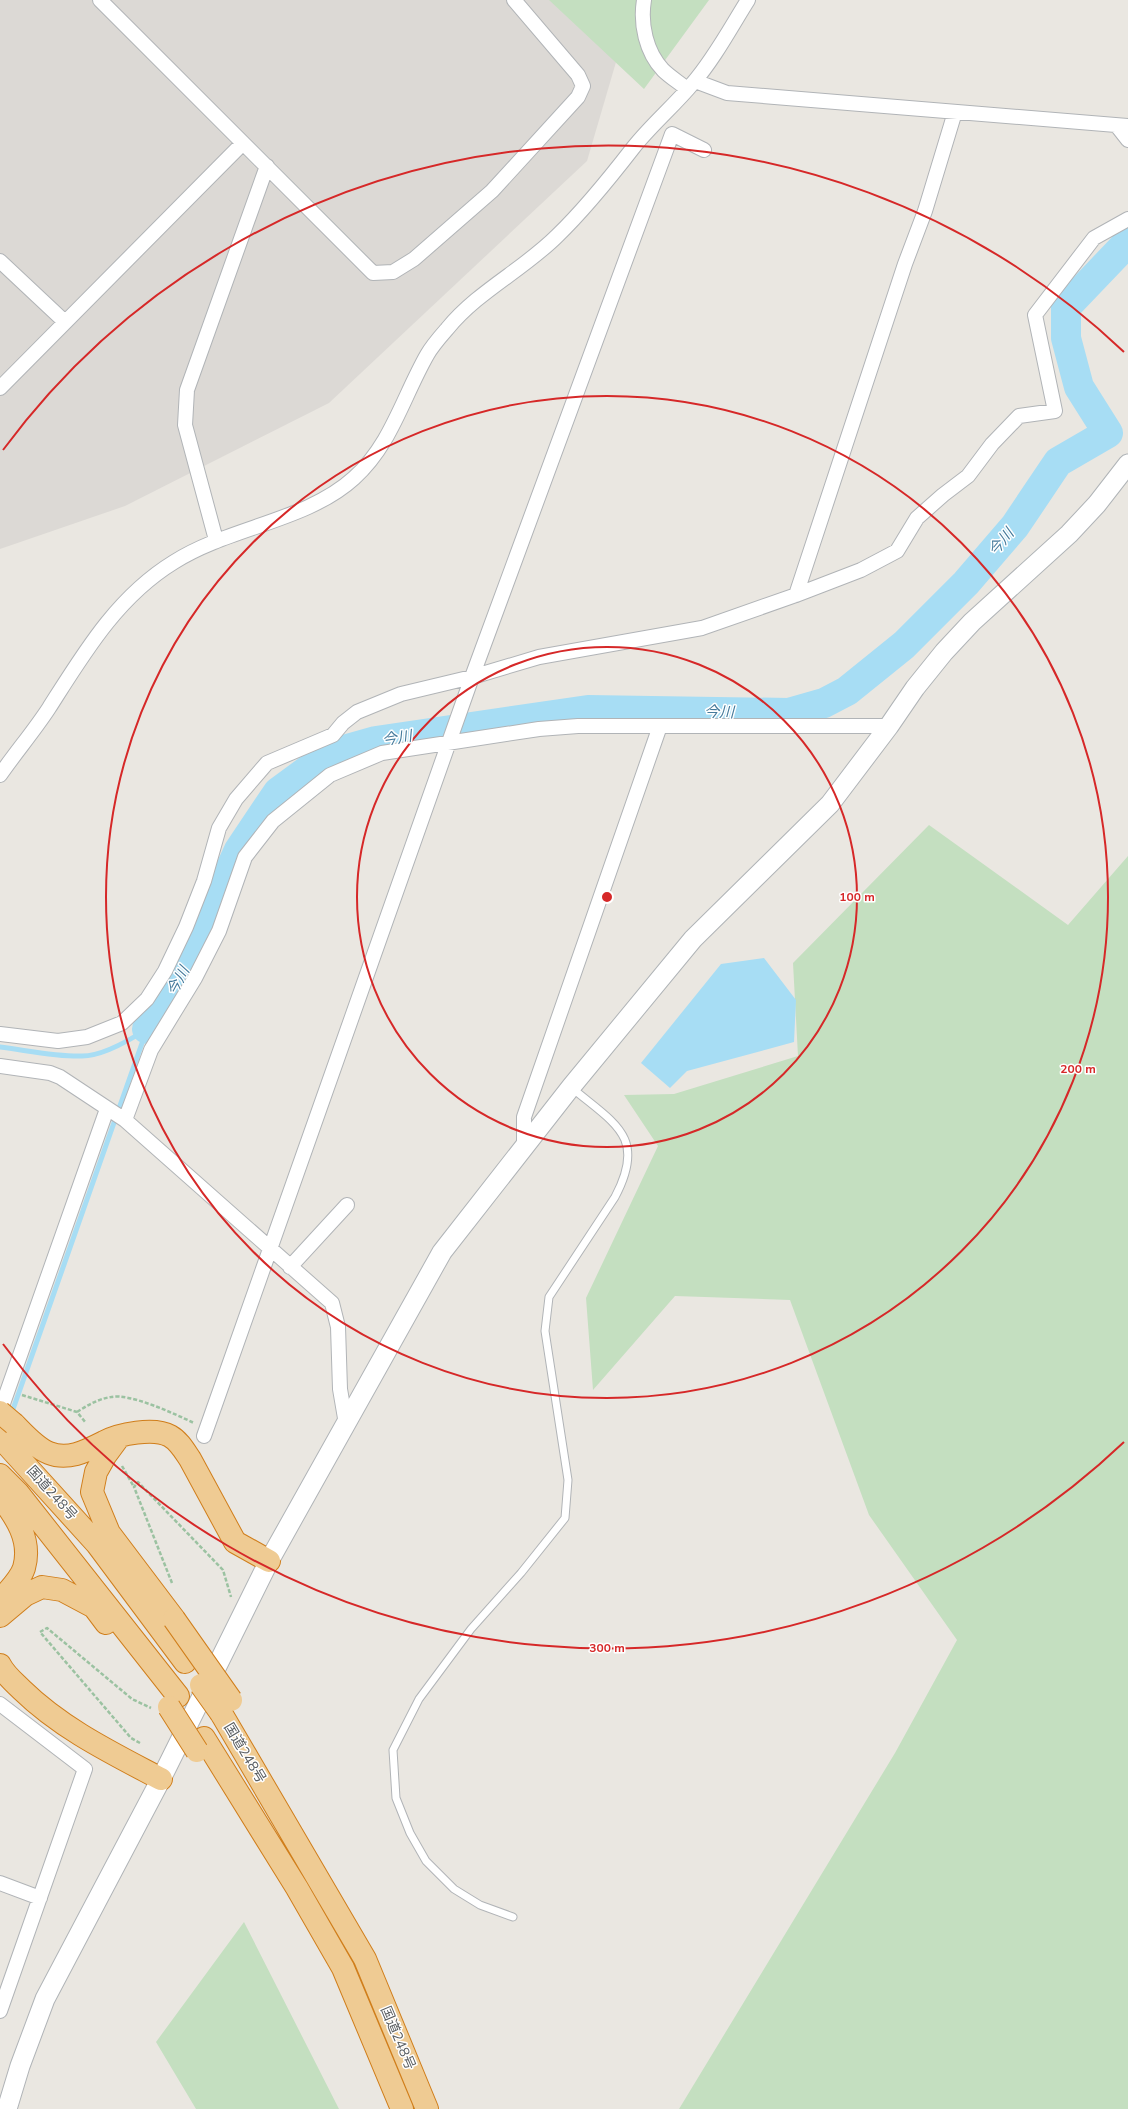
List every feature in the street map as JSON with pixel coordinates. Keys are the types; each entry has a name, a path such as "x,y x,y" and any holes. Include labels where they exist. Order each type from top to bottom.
{"highway":[{"path":"4,1426 50,1453 69,1456 89,1450 106,1441 134,1432 150,1432 169,1435 181,1446 190,1459 235,1542 269,1561"},
{"name":"国道248号","path":"4,1426 97,1544 185,1662 226,1707 236,1738 365,1959 427,2109"},
{"path":"120,1436 104,1456 96,1472 92,1492 109,1533 174,1619 226,1707"},
{"name":"国道248号","path":"0,1475 18,1493 168,1704 200,1744 298,1888 343,1968 402,2109"},
{"path":"0,1496 16,1516 22,1531 25,1548 24,1568 0,1601"},
{"path":"0,1616 30,1592 42,1587 62,1590 94,1607 168,1704"},
{"path":"0,1665 4,1673 33,1701 62,1722 97,1746 161,1779"}],"street":[{"path":"100,0 221,120 242,144 267,166 373,273 393,272 414,259 492,191 578,97 583,86 578,75 514,0"},
{"path":"644,0 642,12 644,33 651,52 663,70 691,85 727,93 1123,126 1128,140"},
{"path":"0,775 49,708 58,691 112,615 133,592 174,562 216,540 295,512 335,493 356,477 384,443 401,411 427,353 448,326 479,297 527,262 556,237 606,184 635,146 691,85 748,0"},
{"path":"796,595 905,264 925,211 955,112"},
{"path":"204,1436 271,1250 472,676 672,134 704,150"},
{"path":"0,388 242,144"},
{"path":"216,540 185,425 187,390 267,166"},
{"path":"0,1034 58,1041 88,1037 122,1023 147,999 165,971 186,927 201,887 219,828 236,799 267,763 333,735 357,712 401,694 539,657 702,628 796,595 860,570 897,551 917,518 943,494 968,476 992,444 1019,416 1055,411 1035,315 1094,238 1128,219"},
{"path":"0,261 65,322"},
{"path":"7,2109 20,2066 45,1999 161,1779 269,1561 442,1252 524,1145 693,939 830,804 889,726 915,688 944,652 972,622 1069,534 1097,504 1128,464"},
{"path":"125,1120 151,1050 195,978 219,931 245,857 273,821 330,775 382,754 449,741 539,729 578,726 889,726"},
{"path":"524,1145 524,1117 660,726"},
{"path":"0,1066 55,1075 125,1120 332,1303 338,1327 340,1389 346,1424"},
{"path":"4,1426 107,1109"},
{"path":"290,1267 347,1205"},
{"path":"0,1704 85,1770 0,2011"},
{"path":"0,1883 40,1898"}],"lane":[{"path":"513,1917 480,1904 454,1889 426,1861 410,1833 396,1798 393,1750 419,1700 471,1629 521,1573 565,1518 568,1480 545,1331 549,1298 615,1197 624,1179 629,1159 620,1128 571,1087"}],"path":[{"path":"26,1396 76,1412 86,1423"},
{"path":"76,1412 94,1401 112,1396 146,1402 195,1424 204,1436"},
{"path":"122,1466 134,1487 174,1587"},
{"path":"134,1487 138,1482 223,1570 232,1599"},
{"path":"140,1743 131,1738 40,1632 46,1628 132,1699 168,1704"}],"shaded area":[{"path":"0,0 592,0 626,28 587,161 329,403 125,506 0,549"}],"green space":[{"path":"549,0 709,0 644,89"},
{"path":"929,825 1068,925 1128,856 1128,2109 679,2109 895,1753 957,1640 869,1515 790,1300 675,1296 593,1390 586,1298 658,1146 624,1095 674,1094 798,1056 793,963"},
{"path":"244,1922 339,2109 196,2109 156,2042"}],"water":[{"path":"764,958 796,1000 794,1042 687,1071 670,1088 641,1063 721,964"}],"waterway":[{"name":"今川","path":"147,1029 175,991 239,850 278,792 330,754 376,741 588,710 789,713 824,703 847,691 904,645 966,583 1015,526 1058,462 1108,433 1079,387 1066,338 1066,307 1128,242"},
{"path":"0,1047 41,1053 82,1056 116,1047 147,1029"},
{"path":"11,1415 147,1029"}]}
